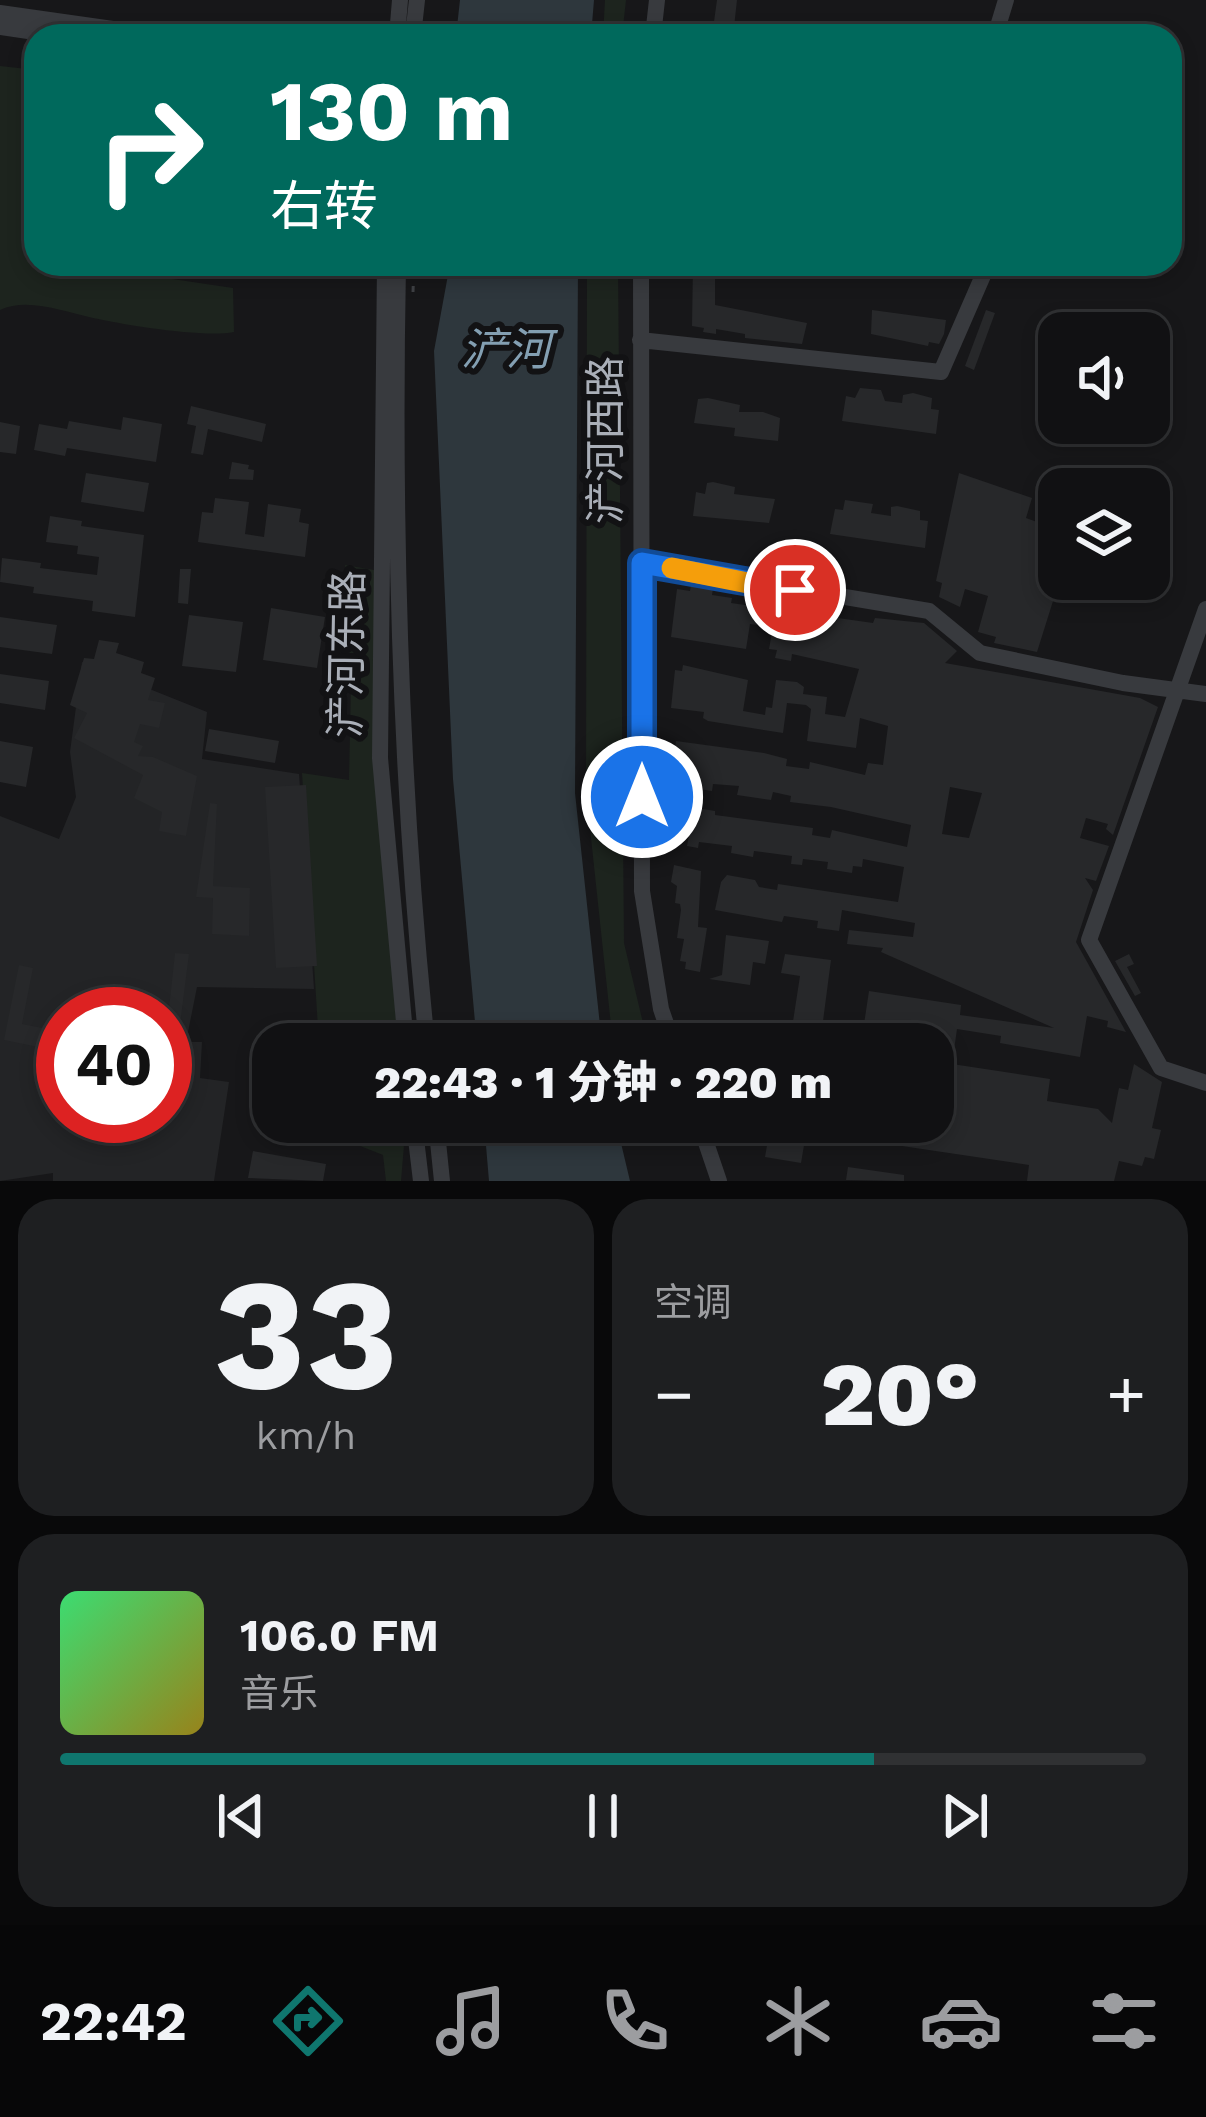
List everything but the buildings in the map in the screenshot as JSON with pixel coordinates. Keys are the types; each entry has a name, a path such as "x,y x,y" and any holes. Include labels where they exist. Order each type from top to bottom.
{"street":[{"path":"0,13 77,24"},
{"name":"浐河东路","path":"385,276 380,758 404,1023"},
{"name":"浐河东路","path":"398,276 395,481 400,649 425,1023"},
{"name":"浐河西路","path":"640,276 642,891 666,1023"},
{"path":"640,340 941,372 983,276"},
{"path":"642,563 929,611 980,653 1124,683 1206,694"},
{"path":"1206,609 1089,940 1161,1068 1206,1083"},
{"path":"416,1143 421,1181"},
{"path":"438,1143 442,1181"},
{"path":"706,1143 719,1181"}],"path":[{"path":"413,302 414,276"}],"shaded area":[{"path":"605,0 626,0 623,24 604,24"},
{"path":"0,66 24,69 24,276 152,276 233,288 234,332 164,330 34,305 0,310"},
{"path":"587,276 618,276 624,943 643,1023 611,1023 586,791"},
{"path":"345,565 374,570 376,748 396,1023 318,1023 302,773 349,780 351,684"},
{"path":"82,662 207,712 202,759 299,774 314,989 197,987 192,1012 192,987 36,987 36,1143 192,1143 192,1042 202,1042 200,1078 229,1082 214,1181 53,1181 53,1173 0,1181 0,816 59,839 76,797 70,752"},
{"path":"353,1143 404,1143 401,1181 386,1181 383,1155"}],"water":[{"path":"460,0 594,0 592,24 457,24"},
{"name":"浐河","path":"448,276 578,276 575,793 600,1023 475,1023 453,779 434,351"},
{"path":"486,1143 621,1143 630,1181 489,1181"}],"slow traffic":[{"path":"672,568 748,583"}],"route":[{"path":"642,797 642,563 795,590"}]}
